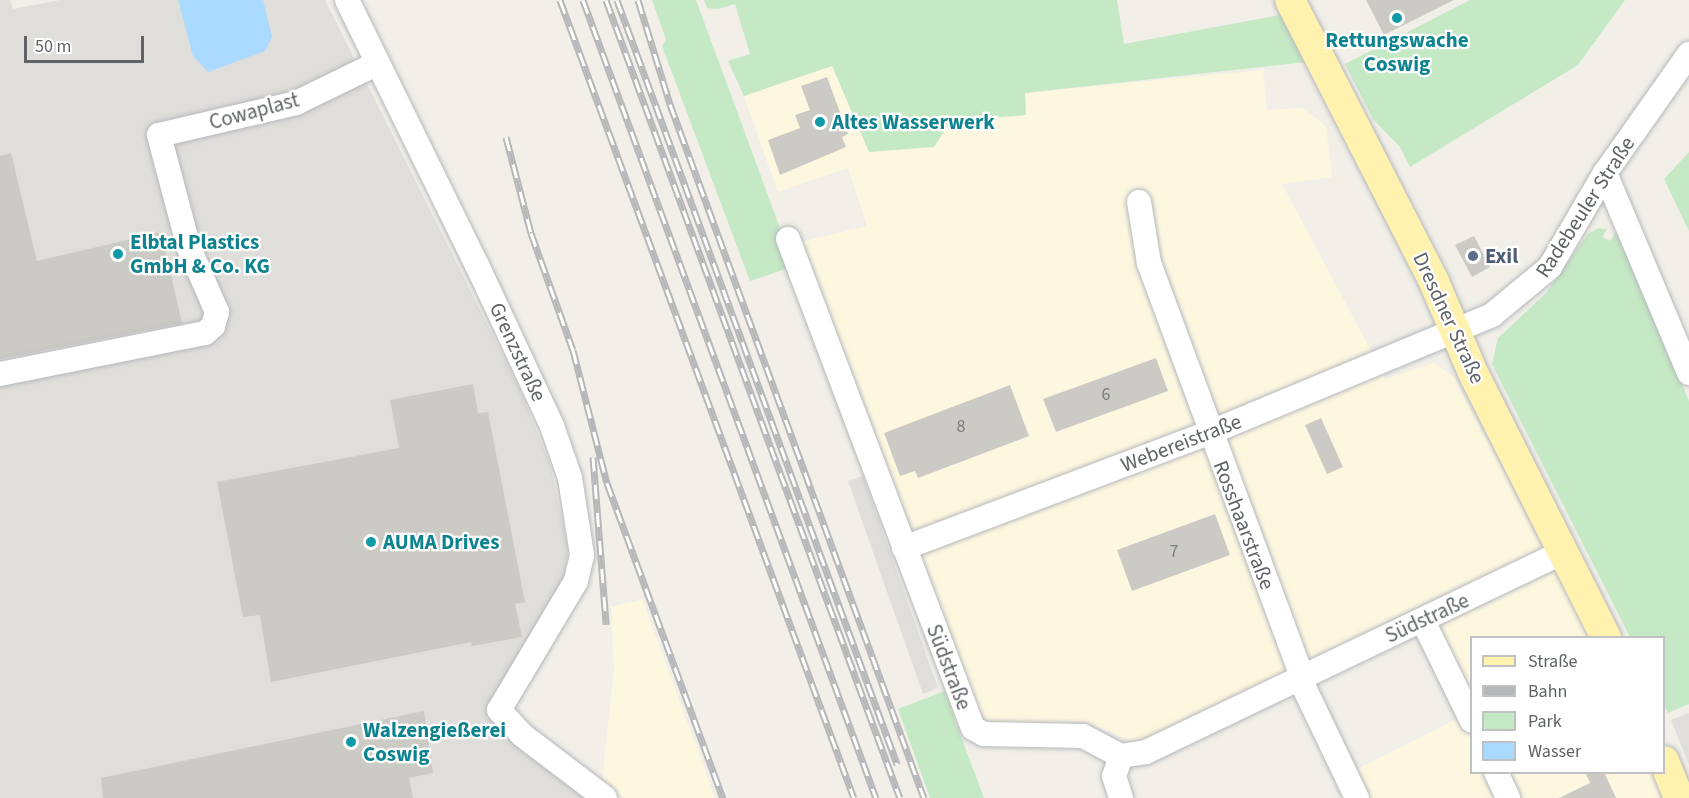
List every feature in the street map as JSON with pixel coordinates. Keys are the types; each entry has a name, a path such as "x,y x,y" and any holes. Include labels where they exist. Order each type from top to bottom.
{"main road":[{"name":"Dresdner Straße","path":"1290,0 1605,636"},
{"path":"1665,763 1679,798"}],"street":[{"name":"Grenzstraße","path":"346,0 552,426 570,478 582,555 576,580 499,710 522,735 605,798"},
{"name":"Radebeuler Straße","path":"1455,330 1492,315 1533,285 1550,267 1605,173 1689,54"},
{"name":"Cowaplast","path":"0,374 189,338 213,326 217,312 189,248 159,135 296,103 378,63"},
{"path":"1605,173 1689,371"},
{"name":"Rosshaarstraße","path":"1139,202 1149,263 1209,433 1300,676 1357,798"},
{"name":"Südstraße","path":"788,239 973,728 997,737 1083,736 1121,756 1152,750 1300,676 1423,621 1564,552"},
{"name":"Webereistraße","path":"904,548 1209,433 1455,330"},
{"path":"1423,621 1470,717"},
{"path":"1121,756 1114,776 1121,798"},
{"path":"1497,774 1508,798"}],"shaded area":[{"path":"0,0 10,0 13,9 60,0 325,0 520,390 550,464 568,549 563,587 500,724 523,752 587,798 0,798"},
{"path":"832,66 951,121 1026,115 1025,93 1263,70 1267,110 1302,108 1326,126 1332,177 1282,184 1386,379 1434,363 1454,377 1590,636 1470,636 1470,705 1422,605 1148,739 1133,742 1086,722 957,726 797,243 867,226 848,168 778,192 744,96"},
{"path":"863,476 938,688 923,694 848,481"},
{"path":"642,599 715,798 623,798 602,782 614,670 611,607"},
{"path":"1470,712 1470,774 1659,774 1670,798 1369,798 1355,770"},
{"path":"1689,713 1689,765 1671,720"}],"green space":[{"path":"652,0 696,0 794,266 750,281 662,46 666,39"},
{"path":"704,0 1117,0 1124,44 1280,15 1307,62 1025,93 1026,115 951,121 934,147 869,152 832,66 744,96 728,61 750,54 735,4 718,9 707,8"},
{"path":"1470,0 1625,0 1578,65 1410,167 1400,147 1373,119 1345,64"},
{"path":"1689,152 1689,231 1664,179"},
{"path":"1598,228 1607,229 1602,237 1610,241 1615,233 1621,238 1689,401 1689,704 1668,713 1665,707 1665,636 1629,636 1492,364 1498,338 1546,293 1588,234"},
{"path":"945,691 984,798 930,798 898,709"}],"water":[{"path":"178,0 263,0 272,37 265,51 208,72 193,56"}],"building":[{"name":"Rettungswache Coswig","path":"1366,0 1454,0 1384,35"},
{"name":"Altes Wasserwerk","path":"827,77 848,134 842,137 846,147 780,175 768,140 800,128 795,115 810,110 801,86"},
{"name":"Elbtal Plastics GmbH & Co. KG","path":"11,153 37,261 161,232 182,323 0,359 0,156"},
{"name":"Exil","path":"1474,236 1490,267 1472,277 1455,245"},
{"path":"1156,358 1168,391 1056,432 1043,399"},
{"name":"AUMA Drives","path":"473,384 478,413 488,412 525,602 515,604 522,637 472,646 471,642 271,682 260,615 243,617 217,482 399,448 390,400"},
{"path":"1010,385 1029,436 918,478 915,471 900,476 884,433"},
{"path":"1321,418 1343,467 1327,474 1305,425"},
{"path":"1215,514 1230,555 1132,591 1117,550"},
{"name":"Walzengießerei Coswig","path":"424,711 433,773 409,778 413,798 103,798 101,778"},
{"path":"1586,774 1605,774 1616,798 1559,798 1590,783"}],"railway":[{"path":"560,0 854,798"},
{"path":"583,0 876,798"},
{"path":"606,0 900,798"},
{"path":"617,0 897,764"},
{"path":"638,0 670,104 924,798"},
{"path":"506,137 531,233 573,350 607,483 723,798"},
{"path":"593,457 606,624"}],"place":[{"name":"Rettungswache Coswig","path":"1397,18"},
{"name":"Altes Wasserwerk","path":"820,122"},
{"name":"Elbtal Plastics GmbH & Co. KG","path":"118,254"},
{"name":"Exil","path":"1473,256"},
{"name":"AUMA Drives","path":"371,542"},
{"name":"Walzengießerei Coswig","path":"351,742"}]}
